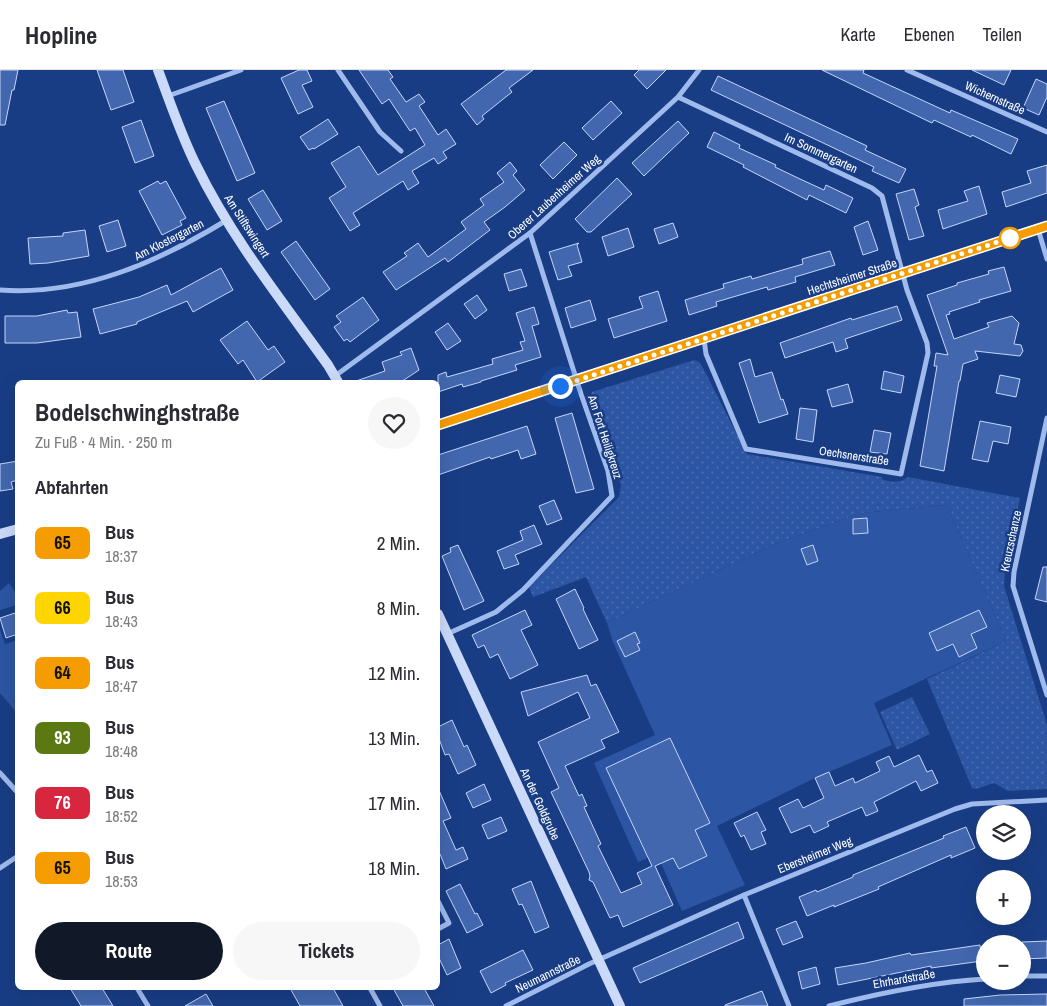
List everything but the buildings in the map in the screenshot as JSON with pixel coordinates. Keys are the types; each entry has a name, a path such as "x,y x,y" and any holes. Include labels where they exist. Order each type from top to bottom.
{"street":[{"name":"Am Stiftswingert","path":"158,70 195,164 227,220 252,259 337,379"},
{"path":"168,96 241,70"},
{"path":"338,70 380,132 401,151"},
{"name":"Oberer Laubenheimer Weg","path":"337,379 530,234 678,97 699,70"},
{"name":"Wichernstraße","path":"908,70 1047,132"},
{"name":"Im Sommergarten","path":"678,97 872,188 882,196 903,273"},
{"name":"Am Klostergarten","path":"0,290 42,290 86,283 111,276 161,257 227,220"},
{"path":"1043,227 1047,259"},
{"name":"Hechtsheimer Straße","path":"440,424 1043,227"},
{"name":"Am Fort Heiligkreuz","path":"447,634 496,612 523,590 612,496 608,471 530,234"},
{"name":"Oechsnerstraße","path":"704,339 706,354 746,449 901,474 928,354 927,343 903,273"},
{"name":"Kreuzschanze","path":"1047,418 1014,572 1013,586 1047,695"},
{"path":"0,534 15,531"},
{"name":"An der Goldgrube","path":"440,622 620,1006"},
{"path":"0,773 15,790"},
{"name":"Ebersheimer Weg","path":"599,960 744,895 955,809 972,804 1047,800"},
{"path":"0,868 15,858"},
{"path":"744,895 789,1006"},
{"path":"440,905 449,923 440,928"},
{"name":"Neumannstraße","path":"506,1006 599,960"},
{"path":"1031,976 1047,976"},
{"name":"Ehrhardstraße","path":"828,1006 916,987 950,981 976,980"},
{"path":"138,990 148,1006"},
{"path":"371,990 380,1006"}],"shaded area":[{"path":"694,360 702,366 747,454 882,477 882,479 895,482 908,477 1020,498 1005,572 1004,586 1047,725 1047,789 1008,791 994,783 976,789 972,788 927,679 1006,641 947,505 861,513 775,544 607,623 586,577 533,597 529,587 619,497 621,485 591,396 592,392"},
{"path":"947,505 1006,641 874,703 892,745 815,778 717,826 745,885 682,911 657,854 638,862 594,763 655,735 613,642 607,623 775,544 861,513"},
{"path":"9,583 15,592 15,606 0,610 0,591"},
{"path":"0,629 5,644 15,641 15,711 0,693"},
{"path":"912,697 930,734 897,750 880,712"}],"bus line":[{"name":"65","path":"440,424 1047,226"}],"route":[{"path":"560,386 1010,238"}]}
